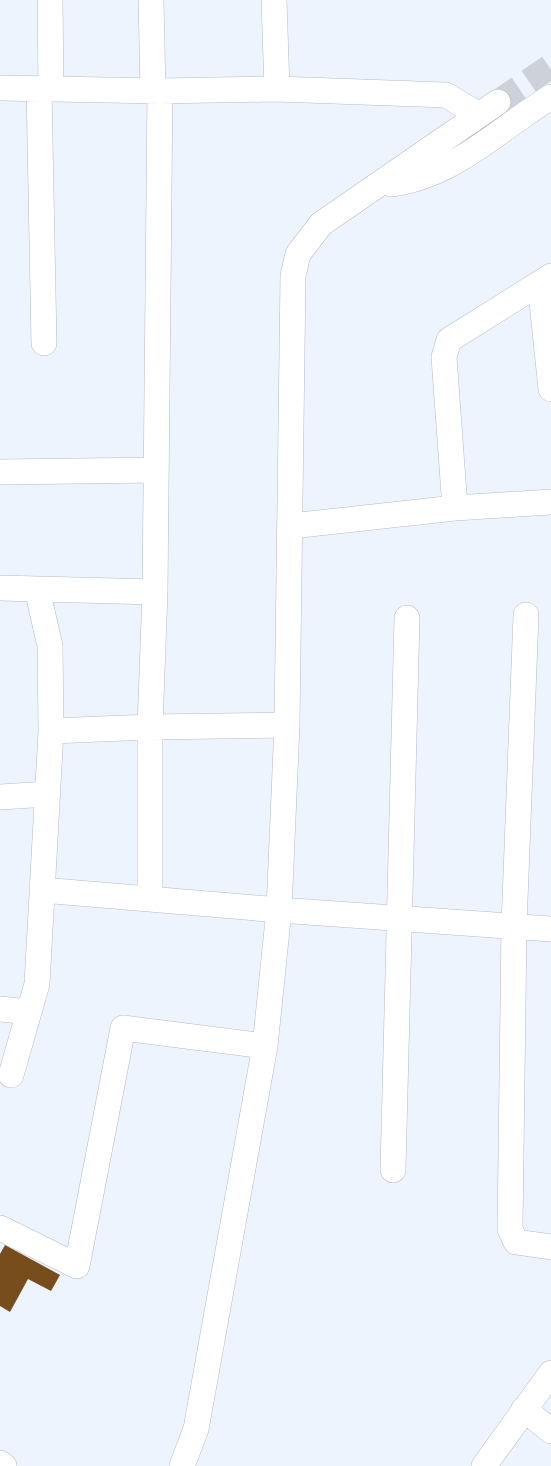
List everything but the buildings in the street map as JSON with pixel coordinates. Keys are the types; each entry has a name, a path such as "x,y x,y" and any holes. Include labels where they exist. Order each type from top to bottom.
{"street":[{"path":"44,343 45,89 50,0"},
{"path":"150,898 150,727 155,592 156,470 156,90 151,0"},
{"path":"274,0 277,89"},
{"path":"0,88 277,89 446,95 488,109 381,185 321,224 298,254 293,276 287,725 279,910 266,1046 196,1429 182,1466"},
{"path":"381,185 412,181 452,164 551,97"},
{"path":"455,508 444,357 449,340 546,279 551,389"},
{"path":"0,472 156,470"},
{"path":"291,526 455,508 551,502"},
{"path":"0,588 155,592"},
{"path":"10,1075 37,984 48,794 51,731 50,646 37,589"},
{"path":"526,615 514,926 510,1229 516,1242 551,1247"},
{"path":"393,1170 407,618"},
{"path":"51,731 287,725"},
{"path":"0,798 48,794"},
{"path":"42,890 279,910 551,929"},
{"path":"0,1009 29,1012"},
{"path":"0,1228 78,1266 123,1028 266,1046"},
{"path":"484,1466 551,1373"},
{"path":"524,1409 551,1431"},
{"path":"0,1463 4,1466"}],"tunnel":[{"path":"498,102 551,66"}]}
